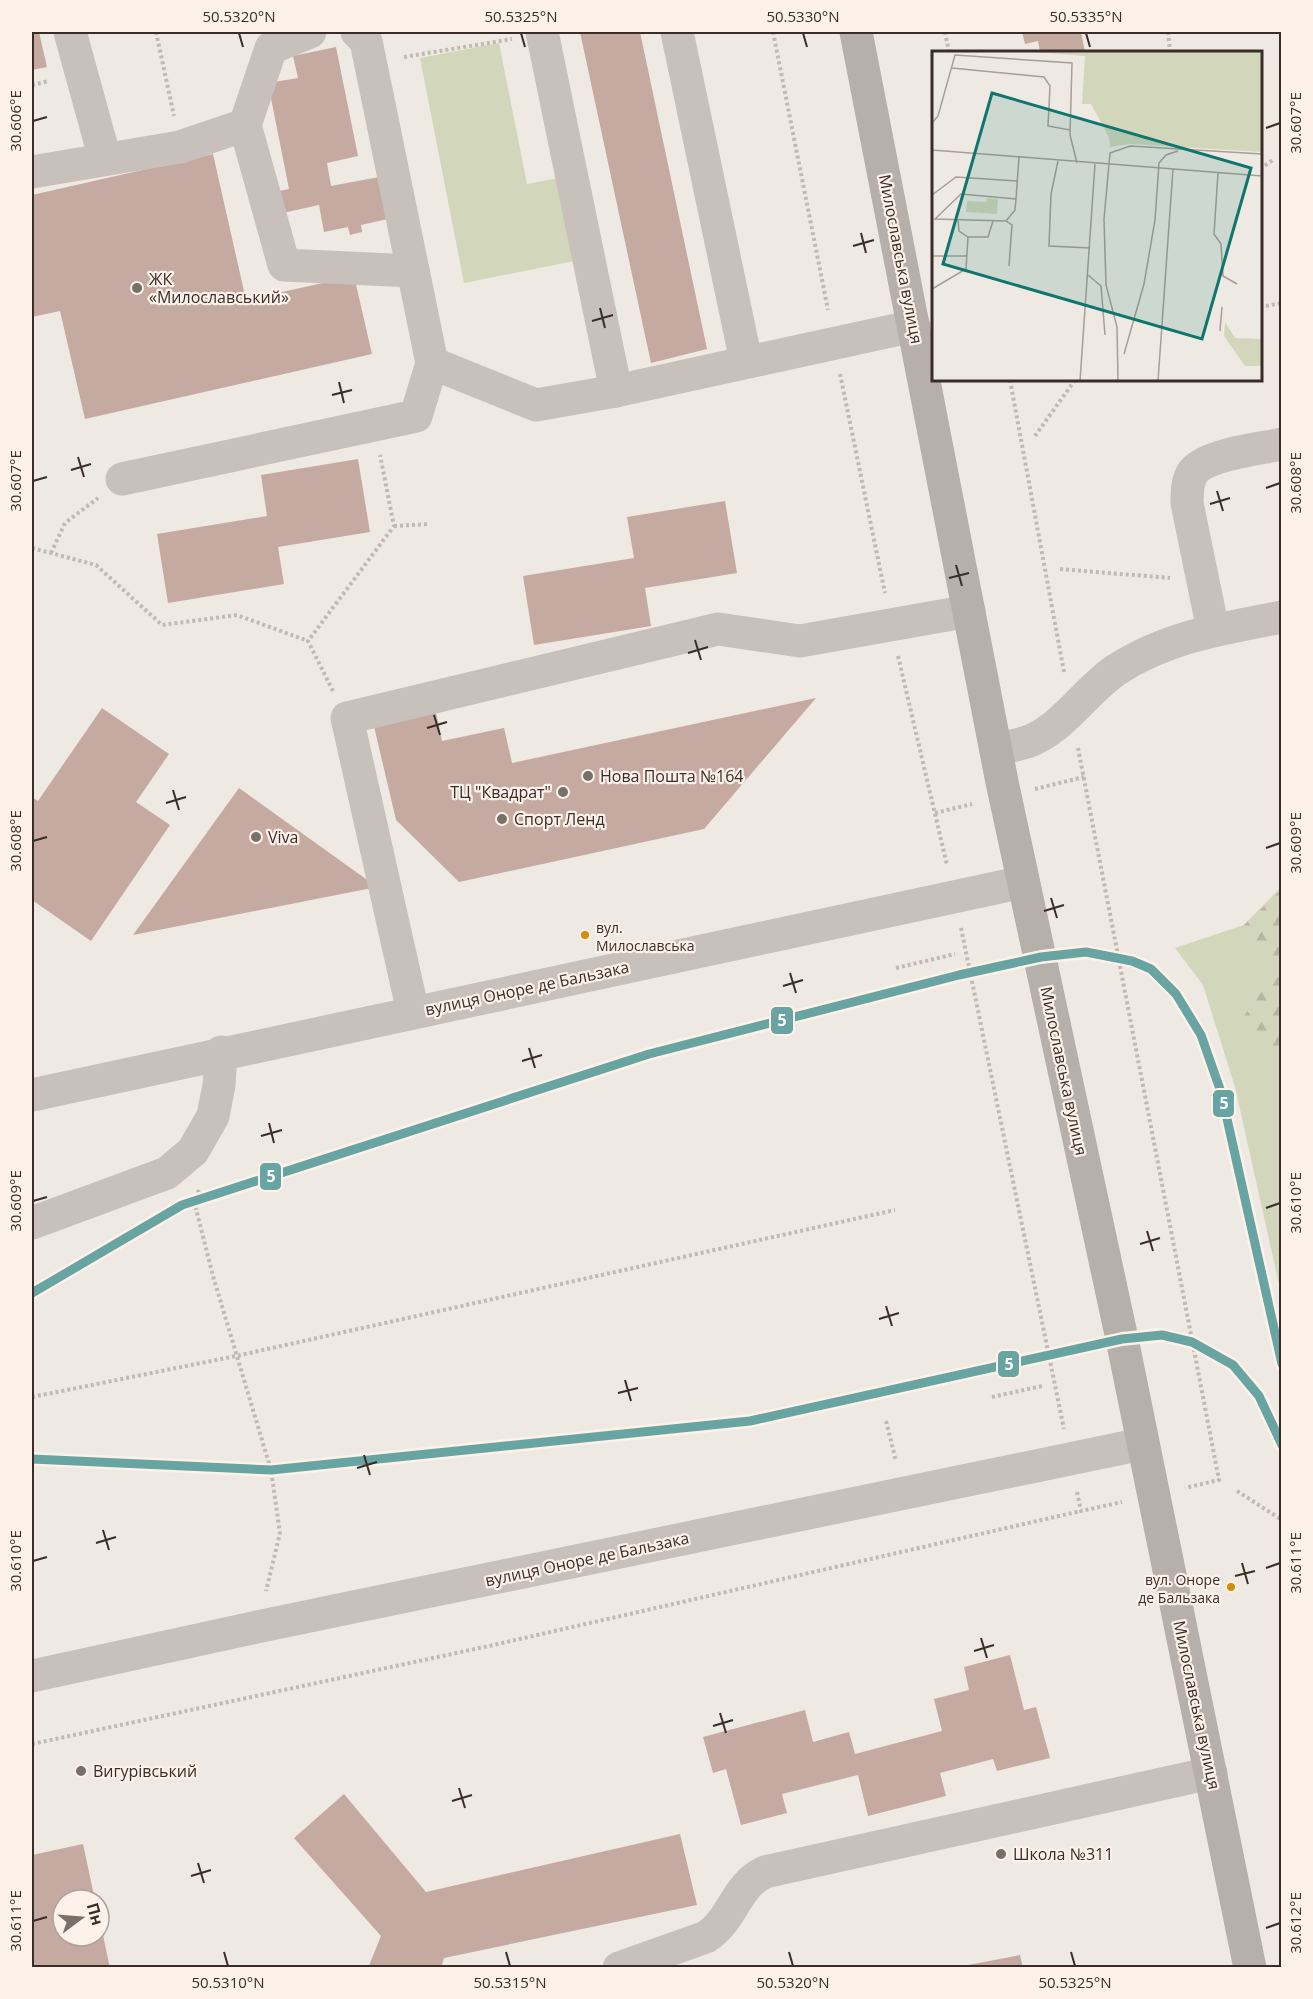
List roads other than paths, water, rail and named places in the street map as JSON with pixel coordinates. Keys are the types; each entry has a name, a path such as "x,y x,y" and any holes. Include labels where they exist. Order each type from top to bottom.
{"main road":[{"name":"Милославська вулиця","path":"856,32 996,750 1122,1339 1250,1968"}],"street":[{"path":"70,32 105,159"},
{"path":"310,32 271,48 245,125 284,265 413,271"},
{"path":"122,479 416,416 432,363 371,62 366,41 357,32"},
{"path":"677,32 746,361"},
{"path":"542,33 616,391"},
{"path":"32,172 180,147 245,125"},
{"path":"432,363 536,405 616,391 914,326"},
{"path":"1213,630 1187,503 1187,485 1194,472 1215,459 1281,444"},
{"path":"413,1012 347,718 718,629 800,641 969,611"},
{"path":"996,750 1029,741 1050,729 1083,696 1115,670 1142,655 1173,641 1213,630 1281,617"},
{"name":"вулиця Оноре де Бальзака","path":"32,1095 221,1052 1023,882"},
{"path":"32,1222 167,1173 193,1151 213,1116 219,1085 221,1052"},
{"name":"вулиця Оноре де Бальзака","path":"32,1676 256,1627 1142,1444"},
{"path":"619,1968 706,1937 726,1920 742,1889 752,1878 765,1872 1211,1773"}],"place":[{"name":"ЖК «Милославський»","path":"137,288"},
{"name":"Нова Пошта №164","path":"588,776"},
{"name":"ТЦ \"Квадрат\"","path":"563,792"},
{"name":"Спорт Ленд","path":"502,819"},
{"name":"Viva","path":"256,837"},
{"name":"вул. Милославська","path":"585,935"},
{"name":"вул. Оноре де Бальзака","path":"1231,1587"},
{"name":"Вигурівський","path":"81,1771"},
{"name":"Школа №311","path":"1001,1854"}]}
